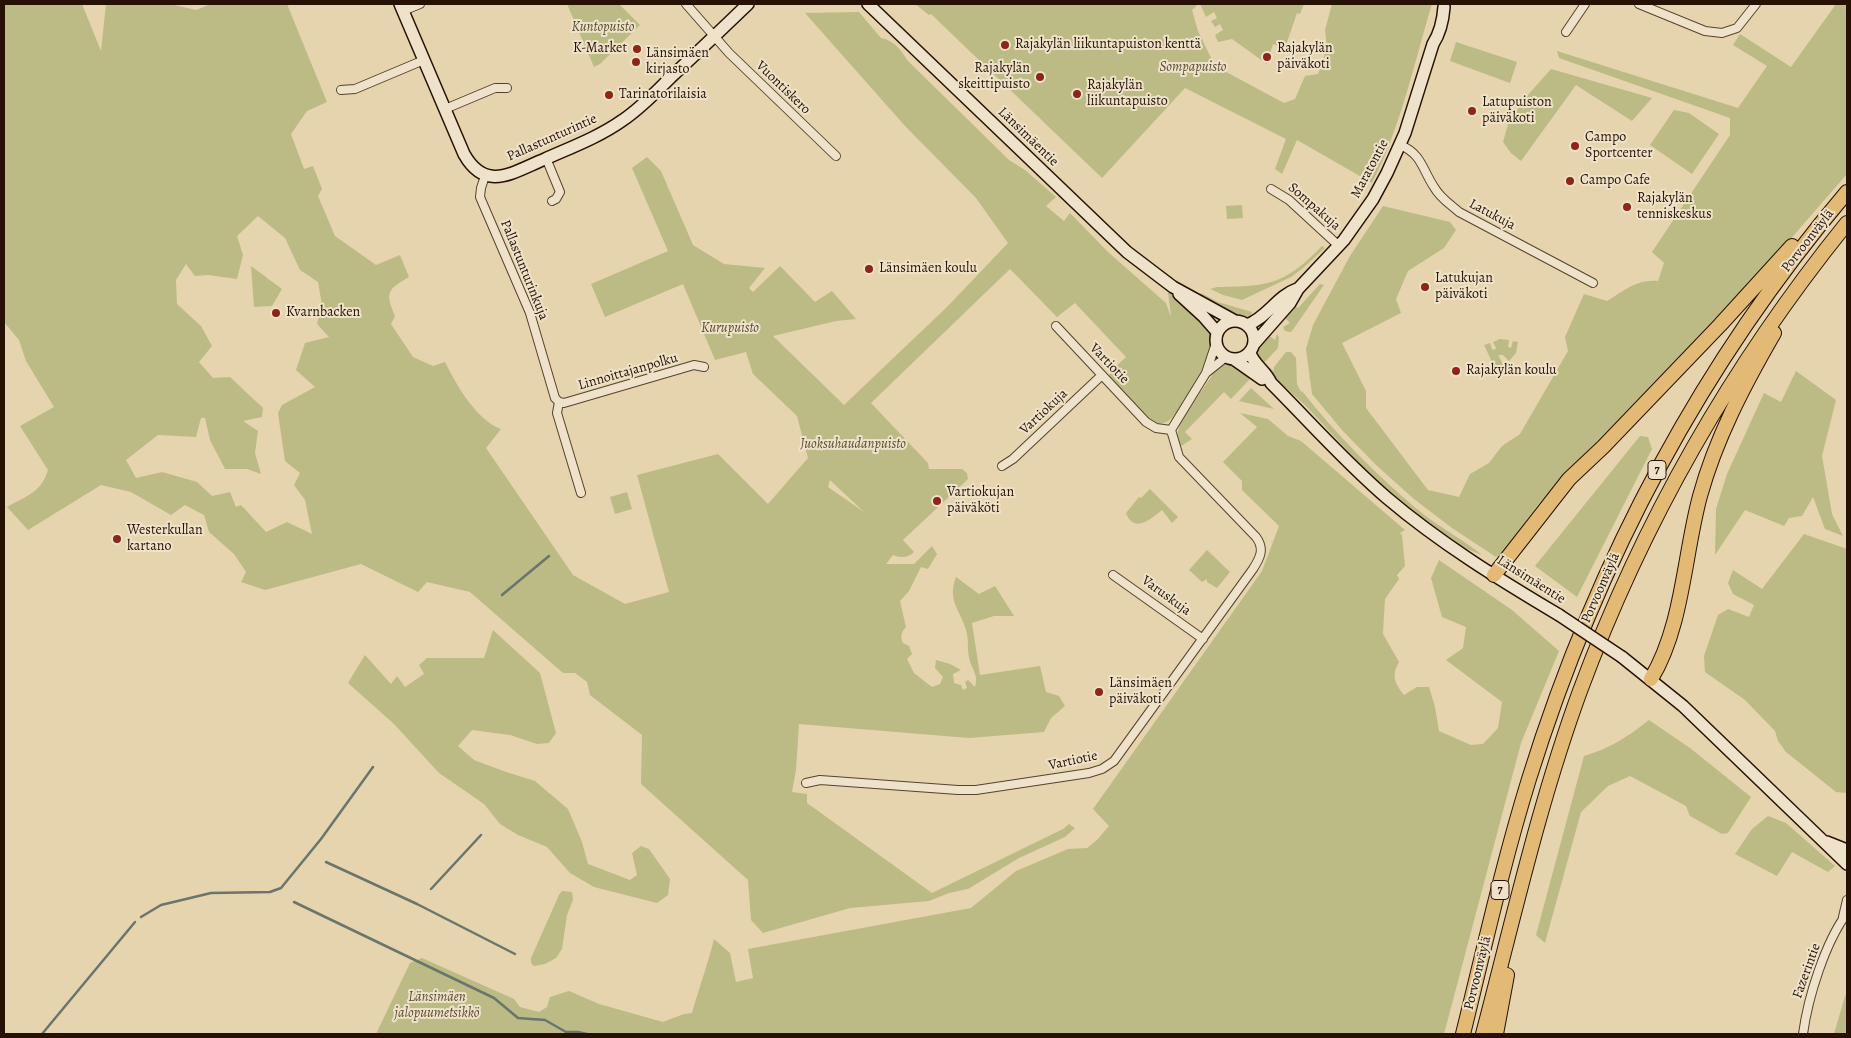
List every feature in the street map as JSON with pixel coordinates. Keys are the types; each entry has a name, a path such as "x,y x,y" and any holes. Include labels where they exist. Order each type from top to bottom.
{"highway":[{"path":"1494,575 1570,479 1720,325 1780,260 1816,217 1845,195"},
{"name":"Porvoonväylä","path":"1463,1034 1481,959 1529,782 1574,651 1614,556 1676,436 1719,365 1791,262 1845,195"},
{"name":"Porvoonväylä","path":"1483,1034 1548,788 1579,694 1630,570 1678,474 1703,429 1751,352 1810,269 1847,223"},
{"path":"1651,679 1659,665 1668,640 1700,496 1711,462 1736,404 1810,269"},
{"path":"1496,1034 1510,959 1514,918"},
{"path":"1455,1034 1481,959"}],"main road":[{"name":"Pallastunturintie","path":"485,176 504,176 584,142 624,120 748,4"},
{"name":"Länsimäentie","path":"868,4 1127,252 1173,287 1235,321"},
{"name":"Maratontie","path":"1252,348 1290,303 1298,289 1339,246 1373,199 1400,146 1433,44 1432,34 1438,16 1444,6"},
{"path":"402,7 469,164 485,176"},
{"name":"Länsimäentie","path":"1173,287 1203,316 1216,337"},
{"name":"Maratontie","path":"1247,325 1260,319 1289,292 1298,289"},
{"path":"1235,321 1247,325 1252,332 1252,348 1243,358 1230,358 1219,351 1216,337 1224,324 1235,321"},
{"name":"Länsimäentie","path":"1252,348 1258,368 1269,378 1271,383 1386,497 1441,540 1559,615 1651,679 1704,726 1847,864"},
{"name":"Länsimäentie","path":"1230,358 1266,382 1271,383"},
{"name":"Länsimäentie","path":"1823,840 1847,850"}],"street":[{"path":"402,7 420,4"},
{"name":"Vuontiskero","path":"686,4 729,53 836,156"},
{"path":"1566,32 1585,4"},
{"path":"1639,4 1705,31 1722,33 1737,28 1756,4"},
{"path":"341,90 355,89 424,60"},
{"path":"445,109 495,88 507,88"},
{"name":"Latukuja","path":"1400,146 1415,153 1434,188 1442,198 1459,212 1593,283"},
{"path":"546,158 560,192 552,202"},
{"name":"Pallastunturinkuja","path":"485,176 480,197 530,313 555,398 559,402 558,413 581,493"},
{"name":"Sompakuja","path":"1272,189 1290,200 1339,246"},
{"name":"Vartiotie","path":"806,783 820,780 968,790 1077,776 1102,769 1114,761 1122,751 1260,558 1261,550 1256,537 1179,457 1171,430 1156,428 1146,422 1056,326"},
{"path":"1171,430 1206,373 1216,337"},
{"path":"1206,373 1230,358"},
{"name":"Linnoittajanpolku","path":"559,402 564,403 694,365 704,367"},
{"name":"Vartiokuja","path":"1002,466 1013,459 1102,375"},
{"name":"Varuskuja","path":"1113,575 1203,639"},
{"name":"Fazerintie","path":"1803,1034 1806,1012 1814,985 1835,932 1845,916 1847,900"}],"green space":[{"path":"4,4 82,4 101,51 106,4 170,4 196,10 211,4 287,4 327,102 307,111 291,134 304,169 313,166 322,189 318,196 335,236 376,265 400,255 409,277 396,285 390,292 390,302 395,316 391,324 413,357 433,366 445,362 475,410 483,418 501,429 486,448 573,575 625,604 669,592 637,475 718,454 768,504 808,458 797,416 753,374 746,352 715,360 683,284 605,317 591,284 668,251 632,168 647,157 661,171 693,245 724,264 765,268 749,288 753,292 780,266 815,302 832,291 856,319 836,321 773,336 844,405 947,307 1008,243 976,198 905,126 805,13 859,12 881,38 897,46 908,61 1009,160 1025,170 1056,197 1046,206 1064,221 1070,213 1108,252 1166,303 1171,317 1168,292 1192,310 1203,320 1211,332 1212,340 1205,365 1182,405 1168,421 1164,423 1153,422 1109,377 1110,372 1126,357 1075,303 1057,317 1010,269 871,403 928,463 929,469 962,469 967,473 968,479 903,540 914,552 904,557 893,555 886,564 914,564 932,546 937,554 928,569 921,567 909,591 900,601 906,627 901,637 903,643 909,646 912,654 907,659 914,673 932,687 940,684 943,677 935,668 936,660 961,670 953,674 954,683 961,685 963,690 967,688 965,682 968,680 975,687 976,679 969,657 967,634 955,605 953,592 956,577 979,594 995,586 1014,616 994,616 972,623 980,675 1040,666 1046,692 1059,696 1065,706 1051,718 1044,732 969,738 799,724 796,770 792,792 807,794 807,803 932,893 1063,829 1069,824 1075,828 1065,837 1019,858 968,889 949,893 929,901 850,908 763,933 751,920 748,880 641,784 642,735 590,695 587,682 575,673 563,673 470,592 427,582 418,592 361,564 265,590 241,582 246,572 234,554 209,532 204,515 185,505 171,515 131,492 101,485 28,530 7,507 37,489 48,470 20,426 54,407 26,361 19,340 4,322","holes":["258,216 285,238 300,270 318,282 322,305 317,324 329,337 305,343 296,370 315,387 282,405 278,413 285,461 300,473 294,485 305,500 312,534 287,522 266,532 241,505 236,507 230,492 212,496 197,482 162,472 136,478 126,460 158,435 196,437 201,418 205,418 210,440 225,469 247,469 261,474 255,453 258,431 243,421 262,417 263,408 230,377 213,378 199,362 212,346 201,326 177,304 176,280 186,264 195,276 208,275 237,279 243,255 237,236","830,480 864,512 828,487"]},
{"name":"Kuntopuisto","path":"567,4 619,4 640,25 600,64 594,67"},
{"name":"Sompapuisto","path":"915,4 1198,4 1192,10 1198,31 1215,66 1284,103 1295,99 1305,76 1318,74 1327,48 1325,30 1332,4 1432,4 1399,117 1372,183 1297,140 1282,174 1275,169 1286,139 1185,88 1102,178 931,14 929,15"},
{"path":"1200,4 1304,4 1300,14 1297,13 1285,48 1273,44 1267,64 1232,39 1218,42 1215,35 1223,30 1220,24 1215,27 1211,21 1217,18 1214,12 1206,17"},
{"path":"1836,4 1847,4 1847,174 1761,273 1610,433 1564,475 1537,506 1502,553 1496,557 1452,528 1414,499 1376,465 1342,430 1312,394 1306,349 1313,325 1350,256 1383,206 1450,222 1456,230 1444,248 1408,271 1396,299 1401,313 1342,343 1366,391 1366,408 1428,490 1459,497 1470,474 1489,463 1502,446 1520,434 1568,351 1565,337 1584,294 1607,301 1637,284 1658,281 1664,263 1652,252 1730,135 1730,118 1559,58 1557,51 1738,108 1767,66 1733,45 1740,34 1791,67"},
{"path":"1456,42 1517,62 1510,83 1450,61"},
{"path":"1551,69 1652,98 1632,121 1576,85 1521,161 1511,153 1503,142 1509,121 1527,96"},
{"path":"1674,110 1689,113 1719,134 1692,174 1650,145"},
{"path":"1242,205 1243,218 1227,219 1226,206"},
{"path":"1322,246 1325,248 1291,277 1242,300 1210,289 1250,286 1275,281 1297,269"},
{"path":"251,266 282,289 272,306 254,307"},
{"path":"1320,284 1324,285 1292,331 1285,331 1283,327 1290,323 1283,316 1294,305 1298,308"},
{"path":"1201,293 1218,302 1252,312 1250,319 1209,304 1198,296"},
{"path":"1267,334 1275,340 1277,334 1279,337 1278,348 1261,366 1257,356 1257,349"},
{"path":"1500,339 1509,340 1508,347 1511,348 1513,341 1518,342 1516,353 1509,361 1503,355 1498,355 1504,366 1500,370 1492,362 1484,345 1490,343 1494,350 1496,348 1493,342"},
{"path":"1286,352 1291,352 1296,358 1297,384 1301,392 1356,453 1417,509 1482,555 1451,540 1419,518 1382,488 1305,405 1267,371 1270,368 1274,371 1274,367"},
{"path":"1232,363 1251,376 1249,380 1231,399 1224,392 1185,432 1192,439 1180,447 1177,435 1181,421 1217,368 1224,364"},
{"path":"1796,371 1836,400 1822,456 1832,514 1843,536 1825,529 1813,497 1802,516 1789,518 1784,526 1745,510 1715,555 1716,509 1727,474 1764,393 1781,402"},
{"path":"1251,388 1274,409 1239,401"},
{"name":"Länsimäen jalopuumetsikkö","path":"1240,413 1268,419 1288,436 1301,441 1405,530 1400,533 1402,535 1405,566 1397,575 1399,579 1385,599 1383,634 1399,662 1395,671 1398,687 1404,695 1417,687 1429,687 1439,731 1471,745 1483,744 1498,728 1502,702 1446,660 1463,648 1466,627 1442,617 1431,578 1439,560 1512,610 1559,651 1521,743 1444,1034 376,1034 410,963 422,958 514,999 520,1007 539,1012 547,1007 550,997 569,991 599,1004 663,1022 692,1013 714,939 730,953 736,982 753,978 748,949 971,908 1016,871 1068,849 1087,848 1109,826 1093,809 1262,571 1279,526 1242,490 1242,481 1223,462 1257,427"},
{"path":"1640,436 1648,437 1652,449 1577,597 1535,566"},
{"path":"1150,489 1178,517 1172,523 1162,510 1143,523 1133,523 1129,519 1126,513 1139,497 1141,498"},
{"path":"627,492 632,509 615,514 610,497"},
{"path":"1804,534 1847,549 1847,793 1836,792 1786,752 1778,741 1775,731 1745,700 1705,672 1704,656 1718,615 1728,609 1749,617 1754,605 1733,594 1728,583 1733,570 1762,589"},
{"path":"1207,550 1230,572 1217,588 1207,582 1207,579 1202,582 1189,570"},
{"path":"493,630 540,673 556,733 549,743 537,744 510,735 472,730 458,746 474,760 535,781 568,809 582,842 588,864 630,880 637,875 632,853 641,846 649,849 670,879 668,895 657,903 594,887 570,873 547,847 518,835 500,824 484,804 439,773 394,724 348,683 365,655 391,684 397,676 405,687 424,674 419,665 427,658 484,658"},
{"path":"1649,720 1690,748 1751,797 1728,833 1722,834 1690,816 1686,806 1630,776 1608,786 1581,812 1545,943 1536,935 1584,756 1602,750"},
{"path":"1768,816 1786,823 1835,866 1828,872 1792,852 1777,876 1735,854 1752,829"},
{"path":"562,891 572,892 573,900 567,915 562,949 556,958 545,964 534,966 531,963 531,958"},
{"path":"1847,992 1847,1034 1834,1034 1845,996"}],"waterway":[{"path":"502,595 549,556"},
{"path":"141,917 161,905 211,893 270,892 281,888 321,839 373,767"},
{"path":"431,889 481,835"},
{"path":"326,862 417,904 515,954"},
{"path":"294,902 494,998 518,1018 545,1020 566,1032 587,1034"},
{"path":"42,1034 135,922"}],"place":[{"name":"Rajakylän liikuntapuiston kenttä","path":"1005,45"},
{"name":"K-Market","path":"637,49"},
{"name":"Rajakylän päiväkoti","path":"1267,57"},
{"name":"Länsimäen kirjasto","path":"636,62"},
{"name":"Rajakylän skeittipuisto","path":"1040,77"},
{"name":"Rajakylän liikuntapuisto","path":"1077,94"},
{"name":"Tarinatorilaisia","path":"609,95"},
{"name":"Latupuiston päiväkoti","path":"1472,111"},
{"name":"Campo Sportcenter","path":"1575,146"},
{"name":"Campo Cafe","path":"1570,181"},
{"name":"Rajakylän tenniskeskus","path":"1627,207"},
{"name":"Länsimäen koulu","path":"869,269"},
{"name":"Latukujan päiväkoti","path":"1425,287"},
{"name":"Kvarnbacken","path":"276,313"},
{"name":"Rajakylän koulu","path":"1456,371"},
{"name":"Vartiokujan päiväköti","path":"937,501"},
{"name":"Westerkullan kartano","path":"117,539"},
{"name":"Länsimäen päiväkoti","path":"1099,692"}],"park label":[{"name":"Kurupuisto","path":"730,329"},
{"name":"Juoksuhaudanpuisto","path":"853,445"}]}
